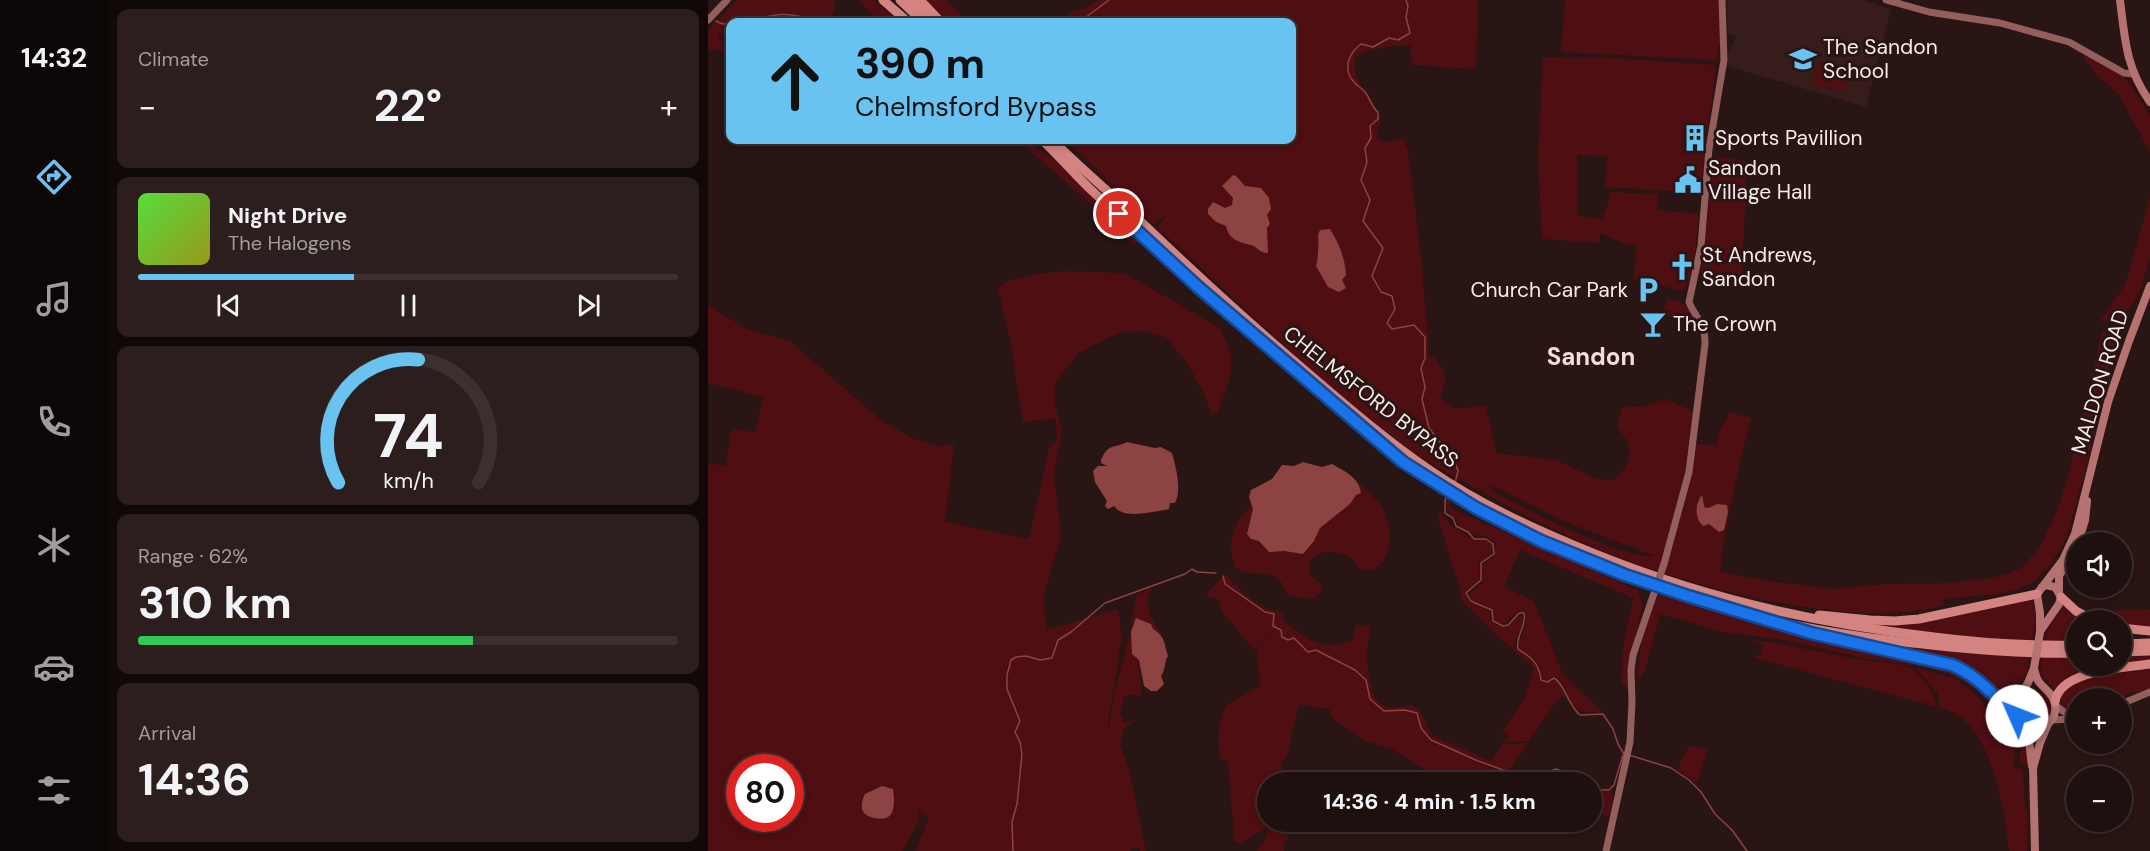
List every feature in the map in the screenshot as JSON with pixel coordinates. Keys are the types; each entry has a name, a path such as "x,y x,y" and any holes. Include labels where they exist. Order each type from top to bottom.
{"highway":[{"path":"883,0 903,18"},
{"path":"900,0 919,18"},
{"path":"910,0 929,18"},
{"path":"920,0 937,18"},
{"name":"CHELMSFORD BYPASS","path":"1051,144 1087,185 1198,287 1403,462 1431,475"},
{"name":"CHELMSFORD BYPASS","path":"1052,144 1080,167 1238,313 1431,475 1541,541 1617,572 1688,596 1775,621 1893,641 1998,651 2066,653"},
{"name":"CHELMSFORD BYPASS","path":"1468,499 1646,574 1689,589 1769,610 1845,626 1911,635 1988,643 2066,645"},
{"path":"2060,593 2076,610"},
{"path":"1769,610 1895,621 2039,595"},
{"path":"1775,621 1811,633 1952,665 1977,679 2020,720"},
{"path":"2132,629 2150,631"},
{"path":"2132,644 2150,643"},
{"path":"2132,652 2150,651"},
{"path":"2055,703 2059,690 2077,677 2150,664"}],"main road":[{"path":"2120,0 2126,46 2133,74 2150,102"},
{"name":"MALDON ROAD","path":"2039,595 2069,549 2108,402 2150,286"},
{"name":"MALDON ROAD","path":"2081,532 2085,520 2086,490"},
{"path":"2040,632 2057,608 2060,576 2066,566"},
{"path":"2039,595 2051,585 2060,593"},
{"path":"2039,595 2046,610 2057,608"},
{"path":"2035,851 2033,768 2028,733 2020,720 2016,704 2034,668 2041,619 2039,595"},
{"path":"2033,768 2055,703 2037,678 2034,668"},
{"path":"2023,692 2034,687 2047,690"},
{"path":"2020,720 2036,728 2050,721"}],"street":[{"path":"708,20 727,0"},
{"path":"1606,851 1627,755 1632,712 1633,655 1664,564 1689,472 1705,344 1704,327 1699,316 1689,304 1689,298 1701,246 1709,149 1724,60 1722,0"},
{"path":"1886,0 1929,12 2000,23 2069,42 2124,73 2133,74"},
{"path":"2132,699 2150,692"},
{"path":"2055,703 2066,712"},
{"path":"2050,721 2066,720"}],"shaded area":[{"path":"737,0 834,0 835,10 830,18 726,18 726,43 721,33 718,33 726,51 708,50 708,30"},
{"path":"859,0 873,0 896,18 875,18"},
{"path":"924,0 946,0 966,18 941,18"},
{"path":"1099,0 1478,0 1476,69 1412,65 1410,45 1389,47 1361,54 1355,57 1354,66 1358,81 1380,115 1378,139 1385,142 1403,138 1408,150 1422,264 1429,357 1435,358 1445,376 1440,396 1453,409 1486,405 1496,453 1555,460 1598,479 1613,480 1628,461 1630,451 1617,426 1622,408 1625,406 1639,407 1665,399 1689,409 1693,413 1690,443 1716,446 1720,429 1730,412 1751,418 1733,495 1720,572 1775,582 1835,589 1884,584 1950,583 1991,578 2021,568 2040,547 2057,511 2069,473 2102,331 2116,339 2084,477 2066,538 2052,563 2035,581 2015,590 1999,594 1943,599 1943,605 1925,610 1883,613 1837,611 1736,594 1658,571 1581,542 1507,506 1421,457 1318,376 1157,227 1165,218 1163,216 1154,225 1070,144 1296,144 1296,18 1061,18","holes":["1493,486 1565,522 1655,556 1640,555 1599,542 1553,522 1490,489"]},
{"path":"1565,0 1720,0 1720,38 1717,60 1561,52"},
{"name":"The Sandon School","path":"1727,0 1863,0 1891,9 1866,107 1727,66 1729,52 1736,37 1728,34"},
{"path":"2086,55 2122,75 2130,84 2150,116 2150,152 2118,94 2099,77 2083,57"},
{"path":"1543,57 1611,58 1716,65 1700,193 1605,187 1607,156 1577,155 1577,216 1601,219 1606,211 1610,192 1659,194 1657,210 1699,214 1693,265 1683,291 1633,279 1637,246 1625,244 1600,233 1600,243 1542,239 1538,158"},
{"path":"1817,61 1850,67 1845,92 1813,85"},
{"path":"1023,144 1030,144 1057,161 1139,239 1134,245"},
{"path":"1713,156 1747,161 1742,281 1699,273 1703,260"},
{"path":"1233,175 1245,186 1261,188 1269,198 1271,209 1267,215 1270,224 1267,228 1268,253 1235,240 1227,231 1226,226 1216,222 1208,214 1208,209 1213,202 1225,208 1232,205 1233,198 1222,186"},
{"path":"2150,196 2150,259 2139,294 2118,326 2101,320 2126,283"},
{"path":"1330,229 1341,251 1346,275 1342,280 1346,288 1339,292 1328,287 1316,266 1318,235 1320,230"},
{"path":"1066,271 1124,273 1219,327 1230,350 1230,378 1218,412 1211,414 1205,396 1189,366 1167,338 1144,331 1121,332 1079,353 1056,382 1054,402 1062,430 1054,475 1061,535 1043,599 1047,630 1118,609 1122,637 1108,731 1114,694 1129,639 1136,595 1151,588 1149,613 1162,635 1153,629 1149,622 1135,619 1142,695 1125,695 1119,715 1123,716 1122,722 1136,720 1123,730 1120,745 1129,768 1146,851 1140,851 1140,848 1131,849 1131,851 916,851 929,817 919,810 919,820 903,851 708,851 708,463 725,466 731,429 755,432 763,397 708,383 708,305 745,328 791,342 881,420 911,438 939,446 954,444 945,522 1029,539 1049,449 1051,444 1057,442 1056,418 1023,422 1010,340 998,289 1004,282 1036,274"},
{"path":"1667,300 1683,304 1700,324 1665,316 1663,311"},
{"path":"1127,442 1155,448 1161,447 1172,453 1178,478 1178,491 1175,503 1170,503 1169,509 1132,514 1121,512 1114,506 1108,509 1105,506 1107,501 1095,482 1093,471 1098,466 1107,466 1101,463 1101,460 1109,448"},
{"path":"1303,462 1322,467 1332,464 1354,479 1361,493 1320,528 1314,541 1303,554 1284,551 1269,552 1259,541 1251,539 1247,534 1253,509 1249,497 1251,490 1272,479 1282,465 1294,466"},
{"path":"1357,482 1379,503 1389,525 1389,548 1386,558 1380,565 1372,570 1360,570 1355,562 1339,553 1321,553 1314,557 1309,573 1322,589 1316,598 1311,599 1287,595 1283,585 1271,575 1250,573 1236,568 1231,550 1233,533 1240,518 1253,504 1251,539 1259,541 1269,552 1284,551 1303,554 1320,528 1361,493"},
{"path":"1702,495 1706,508 1717,504 1727,505 1728,512 1724,530 1719,532 1709,524 1703,526 1698,519 1698,502"},
{"path":"1447,499 1454,510 1638,590 1643,604 1630,659 1629,691 1621,682 1623,649 1633,598 1520,550 1504,587 1534,601 1562,673 1603,713 1579,710 1571,703 1559,679 1555,676 1547,680 1541,678 1537,662 1518,645 1526,625 1525,612 1518,611 1506,623 1498,623 1494,619 1492,608 1478,604 1469,596 1469,593 1482,584 1482,565 1493,558 1496,544 1486,536 1471,535 1466,529 1459,527 1455,518 1445,508"},
{"path":"1440,512 1453,527 1470,538 1485,538 1494,547 1491,556 1479,563 1478,581 1465,593 1466,597 1474,604 1489,611 1493,623 1500,626 1506,626 1516,617 1522,616 1522,625 1515,648 1537,665 1540,681 1546,683 1553,679 1557,680 1565,696 1559,698 1529,741 1507,742 1505,740 1509,736 1502,732 1524,700 1534,668 1461,600 1460,588 1438,519"},
{"path":"1227,575 1238,588 1260,605 1284,612 1282,622 1284,621 1316,642 1341,644 1352,640 1356,625 1371,624 1368,664 1374,695 1379,703 1397,708 1412,705 1425,720 1430,732 1427,737 1430,741 1505,772 1429,772 1392,749 1363,740 1332,718 1329,709 1302,705 1298,707 1287,758 1281,762 1283,772 1257,772 1257,832 1259,832 1241,844 1234,841 1228,760 1221,760 1220,753 1221,721 1226,707 1231,702 1261,686 1256,651 1281,624 1256,649 1251,647 1221,610 1219,600 1205,595 1222,577"},
{"path":"1658,593 1764,625 1946,667 1967,678 2013,717 2026,737 2029,764 2023,766 2020,764 2020,743 2016,734 1975,688 1951,675 1928,668 1863,658 1785,640 1723,632 1660,614 1645,670 1639,680 1637,677 1642,639"},
{"path":"2032,598 2036,614 2032,642 1964,637 1866,625"},
{"path":"2066,605 2073,610 2066,610 2066,643 2045,642 2052,622"},
{"path":"2150,609 2150,627 2132,626 2132,610 2130,610"},
{"path":"1136,618 1151,624 1165,644 1168,656 1161,676 1164,684 1157,691 1151,691 1144,686 1139,660 1132,654 1131,632"},
{"path":"1860,639 1941,650 2029,657 2027,672 2012,695 2011,705 1985,680 1969,671"},
{"path":"1753,640 1908,667 1927,684 1937,707 1755,658 1754,656 1759,656 1763,645 1752,642"},
{"path":"2150,656 2150,662 2132,666 2132,657"},
{"path":"2042,658 2066,658 2066,676 2087,676 2064,681 2055,689 2040,674"},
{"path":"1915,668 1954,678 1972,691 2014,738 2016,747 2013,765 2015,768 2023,769 2027,810 2027,851 2009,851 2005,818 1991,764 1975,732 1959,716 1940,708 1937,692"},
{"path":"2150,669 2150,690 2132,693 2132,688 2069,688 2084,680 2103,676 2132,676 2132,671"},
{"path":"2066,690 2066,710 2061,700"},
{"path":"2036,692 2047,696 2051,707 2047,718 2036,722 2025,718 2021,707 2025,696"},
{"path":"1432,735 1491,761 1504,742 1529,743 1508,771 1453,751 1428,737"},
{"path":"1694,746 1708,750 1697,783 1677,770 1688,747"},
{"path":"882,786 893,789 894,804 891,815 877,819 869,817 862,809 864,796"},
{"path":"1612,790 1613,798 1609,817 1602,815 1602,792"},
{"path":"1268,832 1286,832 1289,840 1285,840 1284,851 1257,851"}],"waterway":[{"path":"1081,18 1086,17 1109,0"},
{"path":"1406,0 1408,6 1406,17 1410,33 1398,40 1389,38 1373,47 1361,44 1353,52 1348,62 1350,77 1365,92 1378,112 1378,119 1370,126 1371,138 1365,148 1367,162 1361,180 1370,200 1363,221 1383,248 1372,276 1381,292 1392,296 1395,309 1387,323 1392,329 1414,325 1425,337 1425,358 1421,368 1425,387 1422,399 1429,428 1455,462 1458,471 1455,483"},
{"path":"762,18 785,15 804,18"},
{"path":"716,21 726,24"},
{"path":"1448,495 1445,500 1445,513 1453,518 1456,526 1468,532 1474,539 1486,539 1493,544 1494,554 1481,563 1481,580 1466,593 1470,600 1492,610 1493,621 1503,626 1508,625 1519,613 1524,613 1518,649 1534,662 1539,669 1541,680 1547,682 1554,678 1557,681 1580,715 1603,714 1613,729 1624,754"},
{"path":"1013,851 1012,822 1017,804 1022,754 1015,732 1020,721 1007,689 1007,675 1011,660 1026,656 1040,660 1052,658 1058,640 1105,603 1185,574 1192,569 1197,572 1216,573"},
{"path":"1223,576 1225,584 1265,612 1274,614 1273,626 1281,630 1282,637 1288,640 1294,638 1308,652 1316,650 1355,670 1366,680 1370,699 1384,711 1405,710 1417,713 1421,728 1431,740 1478,761 1514,772"},
{"path":"1602,790 1609,790 1614,785 1623,755"},
{"path":"1629,755 1671,768 1689,780 1747,851"},
{"path":"1548,772 1556,769 1563,772"}],"place":[{"name":"The Sandon School","path":"1803,59"},
{"name":"Sports Pavillion","path":"1695,138"},
{"name":"Sandon Village Hall","path":"1688,180"},
{"name":"St Andrews, Sandon","path":"1682,267"},
{"name":"Church Car Park","path":"1648,290"},
{"name":"The Crown","path":"1653,324"}],"district":[{"name":"Sandon","path":"1591,357"}],"route":[{"path":"1119,214 1198,287 1403,462 1476,508 1541,541 1625,575 1688,596 1811,633 1952,665 1977,679 2017,716"}]}
